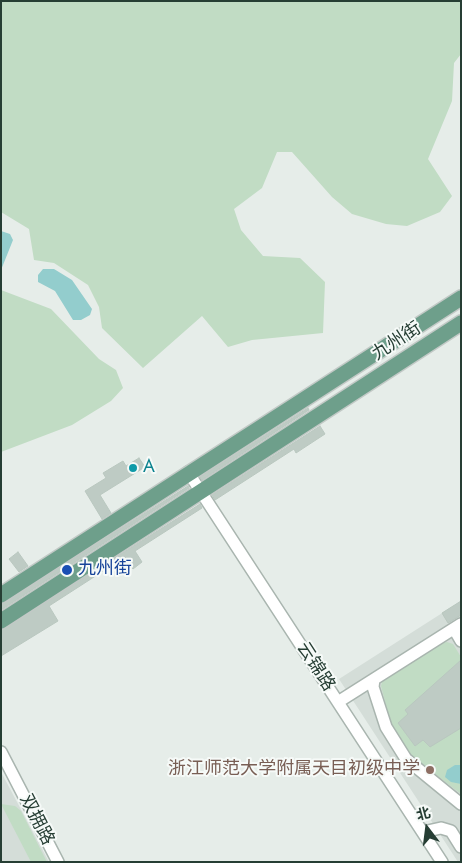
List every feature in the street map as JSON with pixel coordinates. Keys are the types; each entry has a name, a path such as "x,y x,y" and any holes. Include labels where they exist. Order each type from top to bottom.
{"main road":[{"name":"九州街","path":"1,595 188,472 461,298"},
{"name":"九州街","path":"1,621 461,323"}],"street":[{"name":"云锦路","path":"188,472 442,862"},
{"path":"338,702 457,626 461,641"},
{"path":"374,679 373,687 386,727 406,759 461,804"},
{"path":"361,687 376,698"},
{"name":"双拥路","path":"1,752 58,862"},
{"path":"423,832 441,828 451,831 459,840"}],"shaded area":[{"name":"浙江师范大学附属天目初级中学","path":"461,601 461,862 458,862 339,679"},
{"path":"1,772 49,862 1,862"}],"green space":[{"path":"1,1 461,1 461,54 454,63 452,101 428,159 452,196 440,212 407,226 386,224 352,214 332,197 292,152 277,152 262,188 234,209 241,230 263,256 300,258 325,282 323,333 252,340 228,347 202,316 143,368 102,328 99,307 88,285 54,263 34,260 29,229 1,212"},
{"path":"1,290 51,309 99,359 116,370 123,388 111,401 72,425 1,452"},
{"path":"442,643 453,644 461,657 461,794 409,754 393,732 381,686 383,679"},
{"path":"1,804 15,806 21,811 47,862 31,862"}],"water":[{"path":"1,231 10,234 13,240 1,270"},
{"path":"43,269 54,269 72,280 92,309 90,315 81,320 73,320 55,291 38,282 38,275"},
{"path":"455,765 461,765 461,784 451,782 445,777 447,770"}],"building":[{"path":"308,408 309,410 202,480 200,477"},
{"path":"320,426 325,434 296,453 294,449 215,500 212,495"},
{"path":"139,458 145,467 100,495 111,513 102,519 85,491 106,478 103,473 123,461 126,466"},
{"path":"188,486 189,488 1,610 1,604"},
{"path":"200,504 202,508 135,551 142,562 133,569 125,557 49,606 58,621 1,656 1,630"},
{"path":"18,552 28,566 19,572 9,559"},
{"path":"461,601 461,615 448,623 442,613"},
{"path":"461,660 461,728 430,747 423,740 415,746 398,723 408,714 405,710"}],"place":[{"name":"A","path":"133,468"},
{"name":"九州街","path":"67,570"},
{"name":"浙江师范大学附属天目初级中学","path":"430,770"}]}
